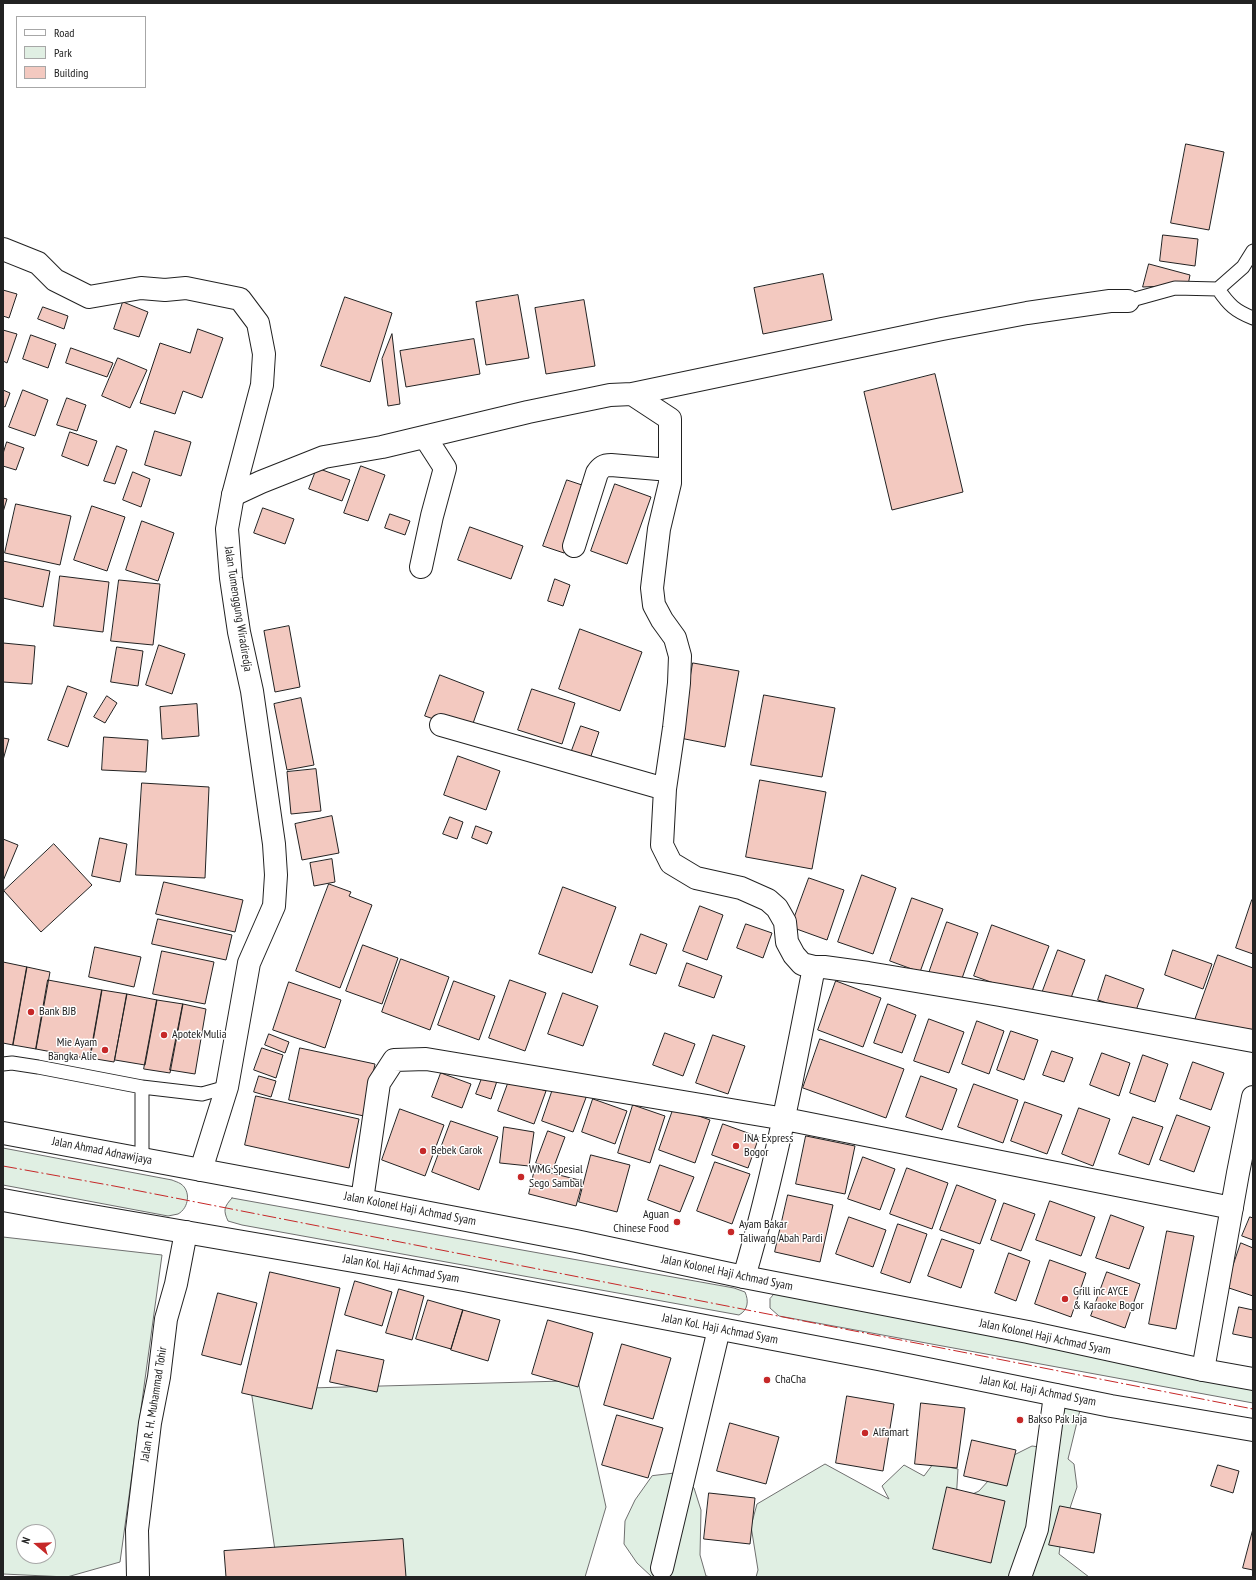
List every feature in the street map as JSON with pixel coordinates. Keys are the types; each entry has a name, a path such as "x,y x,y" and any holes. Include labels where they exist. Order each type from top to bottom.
{"street":[{"name":"Jalan Tumenggung Wiradiredja","path":"3,249 38,263 55,280 89,297 141,288 165,290 186,288 240,299 258,323 264,354 262,385 234,495 227,529 231,578 239,632 252,691 274,844 276,875 274,906 249,963 227,1087 201,1170"},
{"path":"234,495 261,482 324,457 382,447 528,412 610,395 632,394 942,328 1027,313 1110,301 1128,301"},
{"path":"632,394 670,419 670,483 659,529 652,588 654,605 662,620 675,638 680,656 676,713 665,789 662,845 671,863 696,878 740,888 768,900 777,908 785,922 787,942 794,955 802,964 814,967 875,974 1253,1042"},
{"path":"421,568 432,516 445,468 425,437"},
{"path":"574,546 597,473 600,468 604,465 610,465 670,470"},
{"path":"441,725 665,789"},
{"path":"744,1277 754,1245 785,1119 814,967"},
{"path":"362,1200 379,1083 394,1060 426,1059 785,1119 1232,1208"},
{"path":"1203,1370 1253,1097"},
{"name":"Jalan Ahmad Adnawijaya","path":"3,1132 201,1170"},
{"name":"Jalan Kolonel Haji Achmad Syam","path":"201,1170 576,1242 744,1277 1028,1332 1203,1370 1253,1379"},
{"path":"3,1200 63,1212 186,1232"},
{"name":"Jalan Kol. Haji Achmad Syam","path":"186,1232 464,1280 878,1359 1111,1406 1253,1430"},
{"name":"Jalan R. H. Muhammad Tohir","path":"138,1577 137,1530 150,1423 166,1318 176,1284 186,1232"},
{"path":"662,1568 714,1357 719,1329"},
{"path":"1020,1577 1037,1529 1055,1395"}],"lane":[{"path":"1128,301 1175,288 1218,289 1243,267 1253,252"},
{"path":"1218,289 1227,303 1238,312 1253,318"},
{"path":"3,1064 12,1063 142,1087 202,1094 227,1087"},
{"path":"142,1087 142,1158"}],"green space":[{"path":"3,1148 172,1180 180,1183 186,1191 187,1199 185,1208 178,1214 168,1216 3,1185"},
{"path":"232,1198 734,1288 745,1292 747,1305 744,1311 739,1315 242,1225 228,1221 226,1217 225,1209"},
{"path":"3,1237 162,1255 120,1562 67,1577 3,1574"},
{"path":"776,1292 1253,1387 1253,1403 779,1316 770,1308 770,1299"},
{"path":"578,1381 606,1507 585,1577 279,1577 251,1390"},
{"path":"1055,1405 1080,1410 1068,1459 1074,1464 1077,1487 1062,1532 1059,1554 1089,1577 756,1577 758,1570 751,1526 757,1504 825,1464 889,1499 882,1486 904,1465 924,1476 933,1464 958,1469 956,1502 979,1491 1010,1457 1032,1446 1047,1448"},
{"path":"677,1473 694,1488 701,1510 700,1555 706,1576 711,1577 652,1577 637,1563 624,1544 625,1521 635,1500 652,1476"}],"building":[{"path":"1186,144 1224,152 1209,230 1171,223"},
{"path":"1163,235 1198,239 1195,266 1160,261"},
{"path":"1149,264 1190,275 1188,285 1143,287"},
{"path":"823,274 832,320 763,334 754,288"},
{"path":"3,290 17,294 9,318 3,316"},
{"path":"518,295 529,358 486,365 476,302"},
{"path":"345,297 392,313 370,382 321,366"},
{"path":"584,300 595,366 546,374 535,308"},
{"path":"123,302 148,312 139,337 114,329"},
{"path":"43,307 68,316 64,329 38,319"},
{"path":"198,329 223,338 202,398 183,391 175,414 140,403 160,343 190,353"},
{"path":"3,330 17,334 7,363 3,361"},
{"path":"392,334 400,404 388,406 382,359"},
{"path":"31,335 56,344 48,368 23,359"},
{"path":"474,339 480,374 406,387 400,351"},
{"path":"71,348 113,363 107,377 66,363"},
{"path":"118,358 147,370 130,408 102,396"},
{"path":"935,374 963,492 892,510 864,392"},
{"path":"3,390 10,393 5,407 3,406"},
{"path":"23,390 48,400 35,436 9,427"},
{"path":"67,398 86,405 77,431 57,425"},
{"path":"155,431 191,442 181,476 145,465"},
{"path":"70,432 97,441 88,466 62,456"},
{"path":"7,442 24,448 16,470 3,466 3,454"},
{"path":"117,446 127,450 115,484 104,481"},
{"path":"361,466 385,475 368,521 344,513"},
{"path":"317,468 350,480 342,501 309,489"},
{"path":"133,472 150,479 141,507 123,500"},
{"path":"567,480 588,487 564,553 543,546"},
{"path":"615,484 651,497 627,564 591,551"},
{"path":"3,498 7,499 3,512"},
{"path":"16,504 71,516 60,565 5,553"},
{"path":"92,506 125,517 107,571 74,560"},
{"path":"263,508 294,519 285,544 254,533"},
{"path":"390,514 410,521 405,535 385,528"},
{"path":"142,521 174,533 158,581 126,570"},
{"path":"470,527 523,546 511,579 458,560"},
{"path":"3,561 50,571 43,607 3,598"},
{"path":"60,576 109,582 103,632 54,626"},
{"path":"555,579 570,585 563,606 548,601"},
{"path":"119,580 160,584 153,645 111,641"},
{"path":"289,626 300,687 275,692 264,631"},
{"path":"580,629 642,652 620,711 559,689"},
{"path":"3,643 35,646 32,684 3,682"},
{"path":"159,645 185,654 172,694 146,685"},
{"path":"117,647 143,651 138,686 111,682"},
{"path":"693,663 739,671 725,747 680,738"},
{"path":"440,675 484,692 470,732 425,716"},
{"path":"68,686 87,693 68,747 48,740"},
{"path":"532,689 575,703 562,744 518,730"},
{"path":"764,695 835,708 822,777 751,765"},
{"path":"107,696 117,703 105,723 94,717"},
{"path":"301,698 314,765 287,770 274,704"},
{"path":"197,704 199,736 162,739 160,707"},
{"path":"581,726 599,732 590,759 571,753"},
{"path":"104,737 148,740 146,772 102,770"},
{"path":"3,738 9,739 3,760"},
{"path":"458,756 500,771 486,810 444,795"},
{"path":"316,769 321,811 291,814 287,772"},
{"path":"760,780 826,792 812,869 746,857"},
{"path":"142,783 209,787 205,878 136,875"},
{"path":"332,816 339,853 302,860 295,824"},
{"path":"450,817 463,822 457,839 443,834"},
{"path":"476,826 492,832 487,844 472,838"},
{"path":"100,838 127,844 120,882 92,876"},
{"path":"3,839 18,845 3,881"},
{"path":"54,844 92,885 41,932 4,891"},
{"path":"332,859 335,882 314,886 310,863"},
{"path":"862,875 896,888 873,954 838,942"},
{"path":"809,878 844,890 827,940 791,927"},
{"path":"164,882 243,900 235,932 156,914"},
{"path":"329,884 351,892 349,896 372,905 340,988 296,971"},
{"path":"563,887 616,907 592,973 539,954"},
{"path":"912,898 943,909 920,972 890,961"},
{"path":"1252,900 1253,901 1253,954 1236,948"},
{"path":"700,906 723,915 707,960 683,951"},
{"path":"158,919 232,935 226,960 152,944"},
{"path":"947,922 978,933 960,984 929,973"},
{"path":"746,924 772,933 763,958 737,948"},
{"path":"992,925 1049,946 1030,996 974,976"},
{"path":"641,934 667,944 656,974 630,965"},
{"path":"363,945 398,958 382,1004 346,991"},
{"path":"95,947 141,957 134,987 89,977"},
{"path":"1058,950 1085,960 1068,1006 1041,996"},
{"path":"1173,950 1212,964 1203,989 1165,975"},
{"path":"162,951 214,962 205,1004 153,994"},
{"path":"1218,955 1253,968 1253,1030 1195,1020"},
{"path":"401,959 449,977 430,1030 382,1012"},
{"path":"3,962 27,967 13,1045 3,1043"},
{"path":"687,963 722,976 714,998 679,986"},
{"name":"Bank BJB","path":"27,967 50,972 36,1049 13,1045"},
{"path":"1106,975 1144,989 1135,1013 1098,1000"},
{"path":"48,980 102,990 90,1059 36,1049"},
{"path":"510,980 546,993 525,1051 489,1038"},
{"path":"454,981 495,996 479,1040 438,1025"},
{"path":"836,981 881,998 863,1047 818,1030"},
{"path":"289,982 341,1000 325,1048 273,1030"},
{"path":"102,990 127,994 114,1062 90,1058"},
{"path":"563,993 598,1006 583,1046 548,1034"},
{"path":"127,994 157,1000 145,1065 115,1060"},
{"name":"Apotek Mulia","path":"157,1000 183,1004 170,1073 144,1069"},
{"path":"183,1004 206,1009 195,1074 170,1070"},
{"path":"888,1004 916,1015 902,1053 874,1043"},
{"path":"929,1019 964,1032 949,1073 914,1061"},
{"path":"977,1021 1004,1031 989,1074 962,1064"},
{"path":"1011,1031 1038,1040 1024,1080 997,1070"},
{"path":"665,1033 695,1044 683,1076 653,1065"},
{"path":"269,1034 289,1042 285,1053 265,1045"},
{"path":"713,1035 745,1046 728,1094 696,1083"},
{"path":"820,1039 904,1069 886,1118 803,1088"},
{"path":"262,1048 283,1055 276,1078 254,1070"},
{"path":"300,1048 375,1064 364,1116 289,1100"},
{"path":"1052,1051 1073,1058 1064,1082 1043,1075"},
{"path":"1102,1053 1130,1063 1119,1096 1090,1085"},
{"path":"1143,1055 1168,1064 1155,1102 1130,1093"},
{"path":"1193,1062 1224,1073 1211,1110 1180,1099"},
{"path":"441,1073 471,1084 462,1108 432,1097"},
{"path":"484,1073 498,1078 491,1099 476,1094"},
{"path":"259,1076 276,1081 271,1097 254,1092"},
{"path":"921,1076 957,1089 942,1130 906,1117"},
{"path":"510,1078 546,1091 534,1124 498,1111"},
{"path":"555,1083 587,1095 573,1132 542,1121"},
{"path":"974,1084 1018,1100 1003,1143 958,1127"},
{"path":"256,1096 359,1119 349,1168 245,1145"},
{"path":"593,1099 627,1111 615,1144 582,1132"},
{"path":"1025,1102 1062,1115 1047,1154 1011,1141"},
{"path":"633,1105 665,1116 650,1163 618,1153"},
{"path":"674,1107 710,1120 695,1163 659,1150"},
{"path":"1079,1108 1110,1119 1093,1166 1062,1154"},
{"path":"400,1109 444,1125 425,1176 382,1160"},
{"path":"1177,1115 1210,1127 1194,1172 1160,1160"},
{"path":"1133,1117 1163,1127 1149,1165 1119,1154"},
{"path":"451,1121 498,1137 479,1190 432,1172"},
{"name":"JNA Express Bogor","path":"723,1124 759,1137 748,1168 712,1155"},
{"path":"504,1127 534,1132 529,1166 500,1163"},
{"path":"548,1131 565,1137 553,1169 536,1163"},
{"path":"806,1136 855,1146 845,1194 796,1184"},
{"path":"591,1155 630,1165 617,1212 579,1202"},
{"path":"863,1157 895,1169 880,1210 848,1199"},
{"path":"715,1162 750,1174 732,1224 697,1211"},
{"path":"660,1165 694,1177 680,1212 648,1200"},
{"path":"907,1168 948,1183 932,1229 890,1214"},
{"path":"535,1169 583,1181 576,1206 529,1194"},
{"path":"957,1185 996,1200 980,1244 940,1230"},
{"path":"788,1195 833,1205 820,1262 775,1252"},
{"path":"1050,1201 1095,1217 1081,1256 1036,1240"},
{"path":"1004,1203 1035,1214 1021,1251 991,1240"},
{"path":"1111,1215 1144,1227 1129,1269 1096,1258"},
{"path":"849,1217 886,1230 873,1267 836,1254"},
{"path":"1250,1217 1253,1218 1253,1240 1242,1236"},
{"path":"898,1224 927,1234 910,1283 881,1273"},
{"path":"1167,1231 1194,1236 1176,1329 1149,1324"},
{"path":"942,1239 974,1250 961,1288 928,1276"},
{"path":"1241,1243 1253,1248 1253,1296 1226,1287"},
{"path":"1009,1253 1030,1261 1016,1301 995,1293"},
{"path":"1050,1260 1086,1273 1071,1317 1035,1304"},
{"path":"270,1272 340,1288 312,1409 242,1393"},
{"path":"1107,1272 1140,1284 1125,1328 1091,1316"},
{"path":"355,1281 392,1292 382,1326 345,1315"},
{"path":"399,1289 424,1296 412,1340 386,1333"},
{"path":"218,1293 257,1303 241,1365 202,1355"},
{"path":"428,1300 463,1310 451,1349 416,1339"},
{"path":"1239,1307 1253,1310 1253,1338 1233,1334"},
{"path":"463,1310 500,1320 488,1361 451,1350"},
{"path":"548,1320 593,1333 578,1387 532,1374"},
{"path":"622,1344 671,1358 653,1419 604,1405"},
{"path":"337,1350 384,1360 377,1392 330,1382"},
{"name":"Alfamart","path":"847,1396 894,1404 883,1471 836,1463"},
{"path":"921,1403 965,1408 957,1468 915,1464"},
{"path":"617,1415 663,1428 648,1478 602,1465"},
{"path":"730,1423 779,1437 766,1484 717,1471"},
{"path":"972,1440 1016,1450 1007,1486 964,1476"},
{"path":"1218,1465 1239,1471 1233,1493 1211,1486"},
{"path":"947,1487 1005,1501 991,1563 933,1549"},
{"path":"709,1493 755,1498 750,1544 704,1539"},
{"path":"1060,1506 1101,1514 1094,1553 1049,1545"},
{"path":"1253,1529 1253,1570 1243,1568"},
{"path":"403,1539 406,1577 226,1577 224,1551"}],"power":[{"path":"3,1166 114,1186 1253,1409"}],"place":[{"name":"Bank BJB","path":"31,1012"},
{"name":"Apotek Mulia","path":"164,1035"},
{"name":"Mie Ayam Bangka Alie","path":"105,1050"},
{"name":"JNA Express Bogor","path":"736,1146"},
{"name":"Bebek Carok","path":"423,1151"},
{"name":"WMG Spesial Sego Sambal","path":"521,1177"},
{"name":"Aguan Chinese Food","path":"677,1222"},
{"name":"Ayam Bakar Taliwang Abah Pardi","path":"731,1232"},
{"name":"Grill inc AYCE & Karaoke Bogor","path":"1065,1299"},
{"name":"ChaCha","path":"767,1380"},
{"name":"Bakso Pak Jaja","path":"1020,1420"},
{"name":"Alfamart","path":"865,1433"}]}
